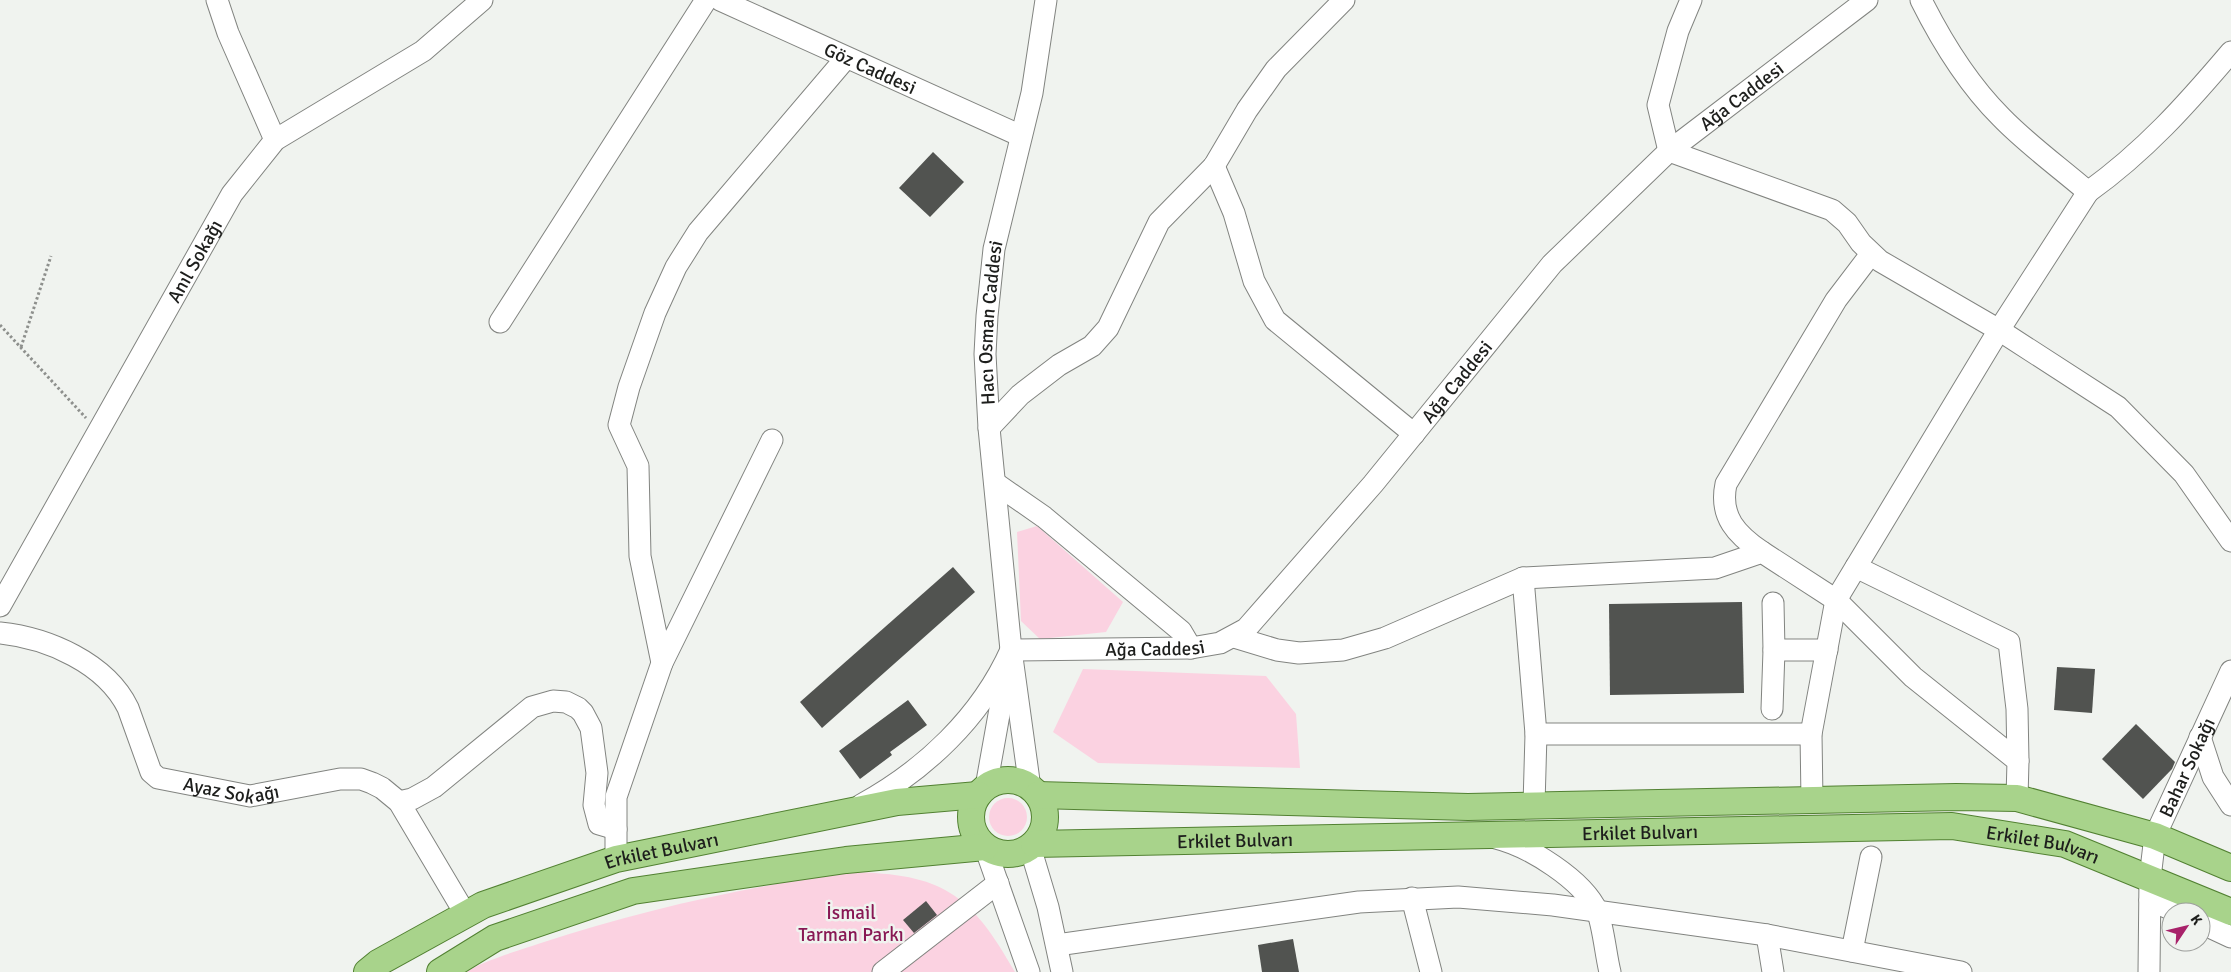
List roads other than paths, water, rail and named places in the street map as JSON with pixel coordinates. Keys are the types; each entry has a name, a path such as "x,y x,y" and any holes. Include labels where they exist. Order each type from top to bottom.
{"main road":[{"path":"1010,780 1021,782 1034,791 1045,815 1044,825 1032,845 1016,854 1005,854 985,847 972,830 970,820 971,809 982,791 1000,781 1010,780"},
{"name":"Erkilet Bulvarı","path":"367,972 378,963 483,906 616,859 897,802 982,791"},
{"name":"Erkilet Bulvarı","path":"1034,791 1468,806 2018,798 2155,836 2231,868"},
{"name":"Erkilet Bulvarı","path":"1032,845 1952,826 2065,844 2150,889 2231,912"},
{"name":"Erkilet Bulvarı","path":"440,972 496,938 633,891 846,860 985,847"}],"street":[{"path":"217,0 228,33 275,140"},
{"name":"Anıl Sokağı","path":"0,606 7,578 99,431 232,194 275,140 423,51 482,0"},
{"path":"500,322 706,0"},
{"name":"Göz Caddesi","path":"720,0 1021,136"},
{"name":"Hacı Osman Caddesi","path":"1011,650 990,428 986,354 990,282 1001,215 1032,93 1046,0"},
{"path":"990,428 1020,394 1038,380 1081,353 1100,337 1114,318 1159,222 1214,166 1247,110 1276,69 1344,0"},
{"path":"1691,0 1678,31 1658,105 1669,151 1832,210 1847,223 1871,254 1889,267 1999,330 2118,407 2184,474 2231,540"},
{"name":"Ağa Caddesi","path":"1011,650 1191,648 1220,643 1234,637 1257,619 1414,434 1552,264 1669,151 1867,0"},
{"path":"1921,0 1952,56 1983,98 2001,117 2088,192"},
{"path":"1812,800 1811,734 1836,600 1999,330 2088,192 2154,139 2231,52"},
{"path":"662,663 640,556 638,466 619,425 629,387 655,313 684,253 713,212 846,58"},
{"path":"1214,166 1234,213 1254,281 1276,320 1414,434"},
{"path":"1871,254 1836,300 1726,484 1724,503 1728,518 1741,535 1762,552 1836,600 1912,677 2018,761"},
{"path":"616,859 616,797 662,663 772,440"},
{"path":"995,483 1044,517 1181,631 1191,648"},
{"path":"1234,637 1277,650 1299,653 1343,650 1385,638 1523,578 1715,568 1762,552"},
{"path":"1856,567 2009,642 2017,709 2018,798"},
{"path":"1523,578 1536,734 1534,805"},
{"path":"1772,709 1773,602"},
{"name":"Ayaz Sokağı","path":"0,633 30,639 51,646 91,667 110,681 128,708 150,772 158,778 250,796 351,778 361,779 382,788 399,802 466,915"},
{"path":"982,791 1011,650"},
{"path":"1011,650 1034,791"},
{"path":"852,811 903,780 948,740 985,698 1000,674 1011,650"},
{"path":"1774,650 1827,650"},
{"name":"Bahar Sokağı","path":"2149,972 2150,889 2155,836 2231,671"},
{"path":"399,802 412,799 434,787 532,707 553,701 566,702 578,708 591,728 597,773 594,805 599,824 616,829"},
{"path":"1536,734 1811,734"},
{"path":"2200,737 2213,777 2231,805"},
{"path":"1483,835 1517,845 1548,862 1575,884 1597,911 1610,972"},
{"path":"1032,845 1062,972"},
{"path":"985,847 1029,972"},
{"path":"1852,951 1871,857"},
{"path":"883,972 998,883"},
{"path":"2150,889 2165,902"},
{"path":"1056,945 1359,902 1412,898 1490,899 1597,911 1767,936 1961,972"},
{"path":"1412,898 1431,972"},
{"path":"2211,927 2231,936"},
{"path":"1767,936 1774,972"}],"park label":[{"name":"İsmail Tarman Parkı","path":"851,923"}]}
